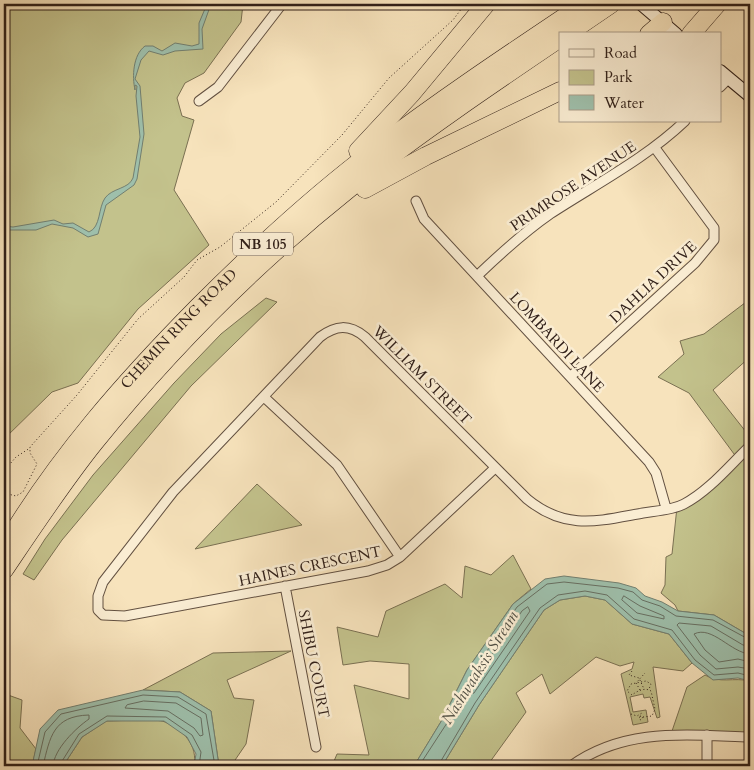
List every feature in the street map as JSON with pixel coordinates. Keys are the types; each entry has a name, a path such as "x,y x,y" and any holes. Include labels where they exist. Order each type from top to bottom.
{"highway":[{"path":"235,270 280,221 383,126 486,4"},
{"name":"CHEMIN RING ROAD","path":"4,548 43,485 69,450 166,340 235,270 290,219 375,150 584,4"},
{"path":"693,32 717,4"},
{"path":"569,32 607,6"},
{"path":"651,32 662,22"},
{"name":"CHEMIN RING ROAD","path":"4,570 93,444 154,373 290,239 351,188 448,114 559,39"},
{"path":"198,328 340,207 375,183 559,91"}],"main road":[{"path":"641,4 674,32"},
{"path":"723,79 750,96"}],"street":[{"path":"199,101 218,87 282,4"},
{"name":"PRIMROSE AVENUE","path":"477,276 499,255 548,216 655,148 684,122"},
{"name":"DAHLIA DRIVE","path":"571,376 695,263 714,240 714,228 655,148"},
{"name":"LOMBARDI LANE","path":"416,201 424,219 649,462 656,473 666,508"},
{"name":"WILLIAM STREET","path":"98,610 100,588 112,568 173,492 320,337 330,330 342,326 356,330 495,468 534,504 548,513 570,521 592,522 678,507 692,499 750,446"},
{"path":"264,397 336,465 400,557"},
{"name":"HAINES CRESCENT","path":"98,610 103,615 117,617 368,571 387,565 400,557 495,468"},
{"name":"SHIBU COURT","path":"285,586 316,747"},
{"path":"571,766 596,750 630,739 671,734 750,737"},
{"path":"707,735 707,766"}],"path":[{"path":"4,472 16,457 30,447 77,395 138,319 184,277 197,260 220,247 276,202 342,135 389,78 453,20 465,4"},
{"path":"4,494 16,496 23,492 37,464 30,453 30,447"},
{"path":"632,671 629,674 640,678 644,690"},
{"path":"645,673 630,687 628,693 632,694 635,691 649,690"},
{"path":"631,714 643,717 652,716 655,708 649,690 649,682 636,683"},
{"path":"636,683 640,690"},
{"path":"640,720 642,713"},
{"path":"638,724 643,717"}],"green space":[{"path":"4,4 243,4 241,22 204,73 185,83 177,98 182,116 194,120 174,190 209,245 138,309 78,383 52,392 4,439"},
{"path":"266,298 277,302 191,386 62,540 34,580 23,574 45,539 93,475 174,383 221,334"},
{"path":"750,299 750,357 713,390 750,437 750,636 714,615 678,611 675,605 661,593 665,585 666,557 672,554 677,507 737,458 689,393 658,377 684,354 680,341 704,334"},
{"path":"257,484 302,525 195,549"},
{"path":"513,555 531,589 513,604 467,670 442,720 417,761 411,766 332,766 337,754 369,755 354,685 409,699 409,664 370,661 343,665 337,627 378,637 386,611 445,584 462,598 465,566 491,575"},
{"path":"585,596 605,600 632,624 669,634 692,663 683,671 653,667 660,717 657,718 650,697 644,698 643,694 630,697 633,712 646,710 648,722 633,725 621,674 632,669 634,662 620,666 596,657 550,694 542,674 516,693 526,712 487,766 442,766 479,705 544,610 560,600"},
{"path":"291,651 227,680 234,698 254,700 246,744 231,766 219,766 211,711 180,692 143,690 213,653"},
{"path":"705,675 721,680 750,681 750,737 671,734 687,687"},
{"path":"4,690 8,695 22,700 20,728 36,749 32,766 4,766"},
{"path":"154,720 172,725 184,734 192,745 195,759 194,766 63,766 82,737 106,721"}],"water":[{"path":"207,4 211,4 202,29 203,49 175,51 163,55 149,51 141,60 135,79 140,86 144,134 137,179 134,185 106,205 98,234 88,237 73,228 52,224 36,230 4,230 4,226 13,227 54,220 63,224 73,223 89,232 93,230 105,198 131,182 133,178 140,137 136,96 137,86 135,85 135,90 134,78 134,66 138,55 145,46 153,46 162,51 175,43 192,46 199,44 199,23"},
{"name":"Nashwaaksis Stream","path":"564,576 619,583 636,588 645,596 662,602 678,611 714,615 750,636 750,681 738,678 713,680 692,663 669,634 632,624 605,600 585,596 560,600 544,610 479,705 442,766 411,766 417,761 442,720 467,670 513,604 545,579"},
{"path":"143,690 180,692 211,711 219,766 194,766 196,754 187,737 164,721 107,721 82,737 63,766 32,766 40,729 58,710"}]}
